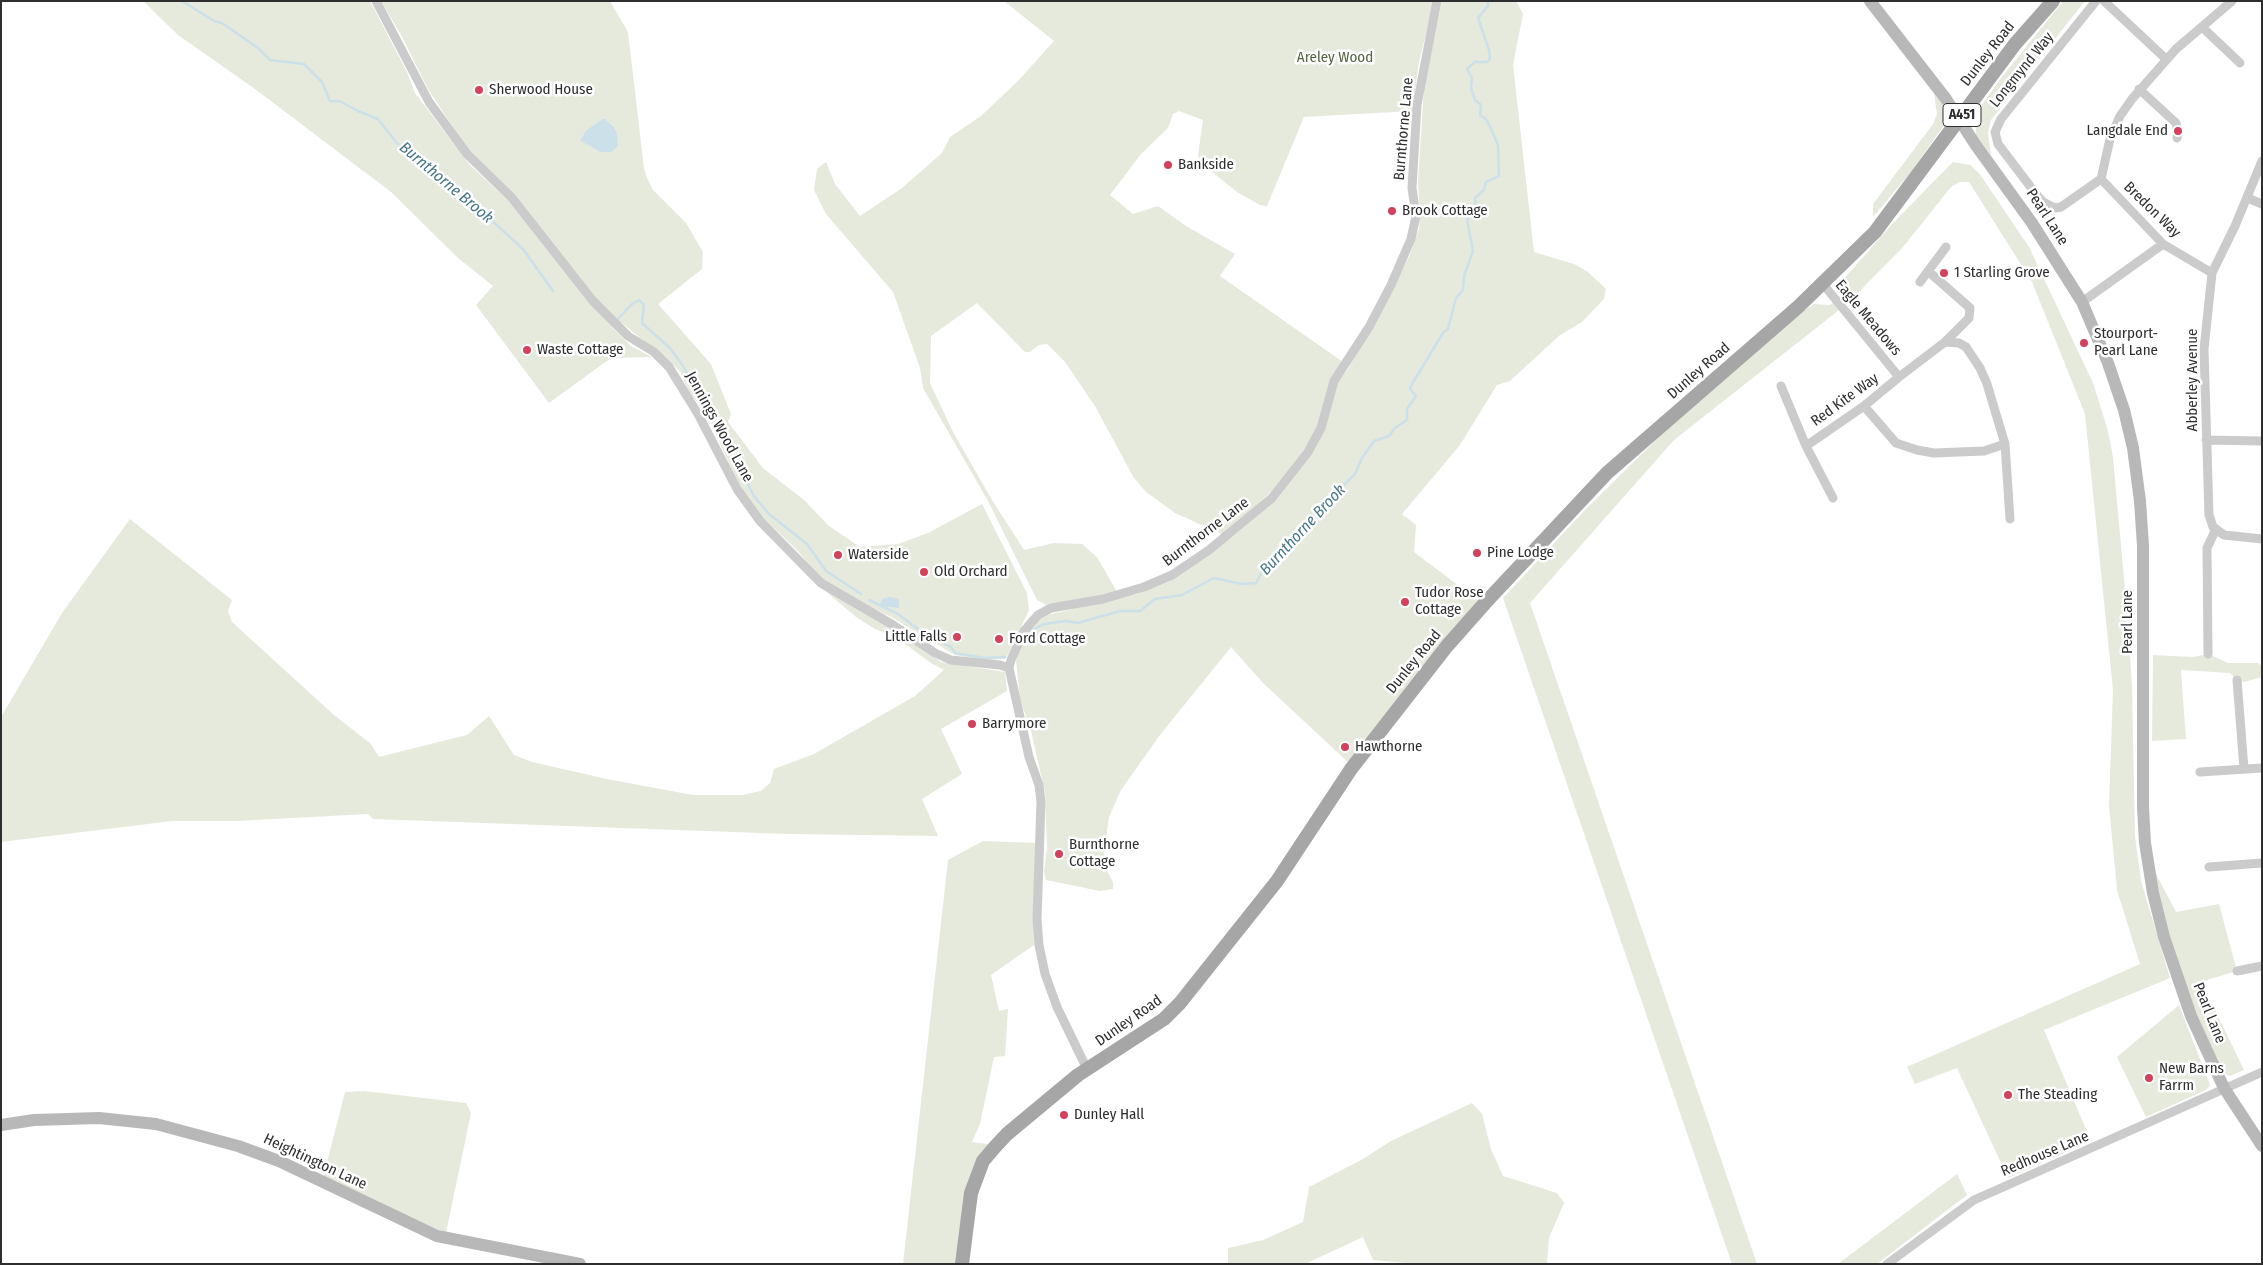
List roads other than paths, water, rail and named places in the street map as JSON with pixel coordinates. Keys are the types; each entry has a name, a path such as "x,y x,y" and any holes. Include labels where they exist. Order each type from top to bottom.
{"main road":[{"name":"Pearl Lane","path":"1870,1 1946,98 2032,223 2082,302 2108,363 2124,410 2133,448 2140,501 2144,556 2143,807 2148,869 2160,922 2185,1001 2224,1088 2262,1146"},
{"name":"Dunley Road","path":"962,1264 971,1193 983,1162 1007,1134 1087,1069 1164,1019 1185,998 1278,881 1351,769 1447,646 1514,570 1607,473 1823,284 1875,232 2015,44 2053,1"},
{"name":"Heightington Lane","path":"1,1125 34,1120 99,1118 156,1124 238,1146 279,1161 437,1236 580,1264"}],"street":[{"name":"Jennings Wood Lane","path":"376,1 430,102 467,154 512,198 593,301 628,336 658,356 669,367 698,414 737,489 760,521 821,583 893,625 935,653 951,660 1000,665 1009,668"},
{"name":"Burnthorne Lane","path":"1009,668 1024,630 1038,615 1050,608 1120,595 1161,581 1172,575 1232,533 1272,498 1308,452 1321,428 1334,381 1369,327 1391,285 1411,239 1416,216 1412,188 1417,105 1437,1"},
{"name":"Longmynd Way","path":"2096,1 2001,119 1995,132 1998,144 2036,194 2049,206 2060,207 2101,179"},
{"path":"2104,1 2166,59"},
{"path":"2101,179 2110,139 2120,116 2139,89 2166,59 2232,1"},
{"path":"2202,28 2240,63"},
{"path":"2139,89 2176,123 2177,138"},
{"name":"Abberley Avenue","path":"2216,529 2213,527 2208,510 2204,349 2212,273 2248,198 2262,161"},
{"name":"Bredon Way","path":"2101,179 2163,244 2212,273"},
{"path":"2248,198 2262,204"},
{"path":"2082,302 2163,244"},
{"path":"1920,282 1946,247"},
{"name":"Eagle Meadows","path":"1823,284 1899,377 1945,342 1969,318 1970,308 1928,271"},
{"path":"1945,342 1959,343 1966,347 1980,368 1996,407 2006,444 2010,518"},
{"name":"Red Kite Way","path":"1806,446 1864,406 1899,377"},
{"path":"1781,386 1806,446 1833,498"},
{"path":"1864,406 1896,444 1917,450 1934,453 1984,451 2006,444"},
{"path":"2206,440 2262,441"},
{"path":"2208,654 2207,548 2216,529 2234,537 2262,539"},
{"path":"1009,668 1029,757 1039,786 1041,843 1037,919 1045,974 1057,1006 1087,1069"},
{"path":"2237,680 2244,769"},
{"path":"2200,772 2262,768"},
{"path":"2209,867 2262,863"},
{"path":"2237,971 2262,966"},
{"name":"Redhouse Lane","path":"1887,1264 1974,1200 2262,1072"}],"water":[{"path":"604,118 614,127 617,134 618,146 611,152 601,152 581,141 587,130"},
{"path":"890,597 899,599 899,608 880,606 882,599"}],"waterway":[{"name":"Burnthorne Brook","path":"182,1 214,21 222,23 258,48 270,60 304,64 322,82 330,101 339,101 378,119 396,142 431,174 488,217 523,249 553,291"},
{"name":"Burnthorne Brook","path":"1030,631 1044,624 1066,621 1078,623 1120,611 1140,611 1155,599 1182,595 1214,578 1242,584 1256,583 1264,568 1311,520 1328,507 1333,496 1355,474 1362,458 1374,441 1389,436 1395,428 1407,420 1407,409 1416,396 1410,389 1412,384 1443,333 1448,329 1456,298 1463,290 1464,276 1473,251 1467,220 1476,210 1475,198 1484,190 1486,182 1499,176 1498,145 1487,120 1480,115 1481,105 1475,100 1471,88 1472,78 1467,69 1475,62 1487,62 1490,59 1489,50 1478,18 1488,6 1488,1"},
{"name":"Burnthorne Brook","path":"618,319 632,304 639,300 644,305 642,323 670,348 683,366 735,458 754,496 769,514 807,544 826,571 861,594"},
{"name":"Burnthorne Brook","path":"869,600 898,614 918,629"},
{"name":"Burnthorne Brook","path":"927,635 951,647 955,653 985,658 1005,657"}],"place":[{"name":"Sherwood House","path":"479,90"},
{"name":"Langdale End","path":"2178,131"},
{"name":"Bankside","path":"1168,165"},
{"name":"Brook Cottage","path":"1392,211"},
{"name":"1 Starling Grove","path":"1944,273"},
{"name":"Stourport- Pearl Lane","path":"2084,343"},
{"name":"Waste Cottage","path":"527,350"},
{"name":"Pine Lodge","path":"1477,553"},
{"name":"Waterside","path":"838,555"},
{"name":"Old Orchard","path":"924,572"},
{"name":"Tudor Rose Cottage","path":"1405,602"},
{"name":"Little Falls","path":"957,637"},
{"name":"Ford Cottage","path":"999,639"},
{"name":"Barrymore","path":"972,724"},
{"name":"Hawthorne","path":"1345,747"},
{"name":"Burnthorne Cottage","path":"1059,854"},
{"name":"New Barns Farrm","path":"2149,1078"},
{"name":"The Steading","path":"2008,1095"},
{"name":"Dunley Hall","path":"1064,1115"}],"park label":[{"name":"Areley Wood","path":"1335,58"}]}
